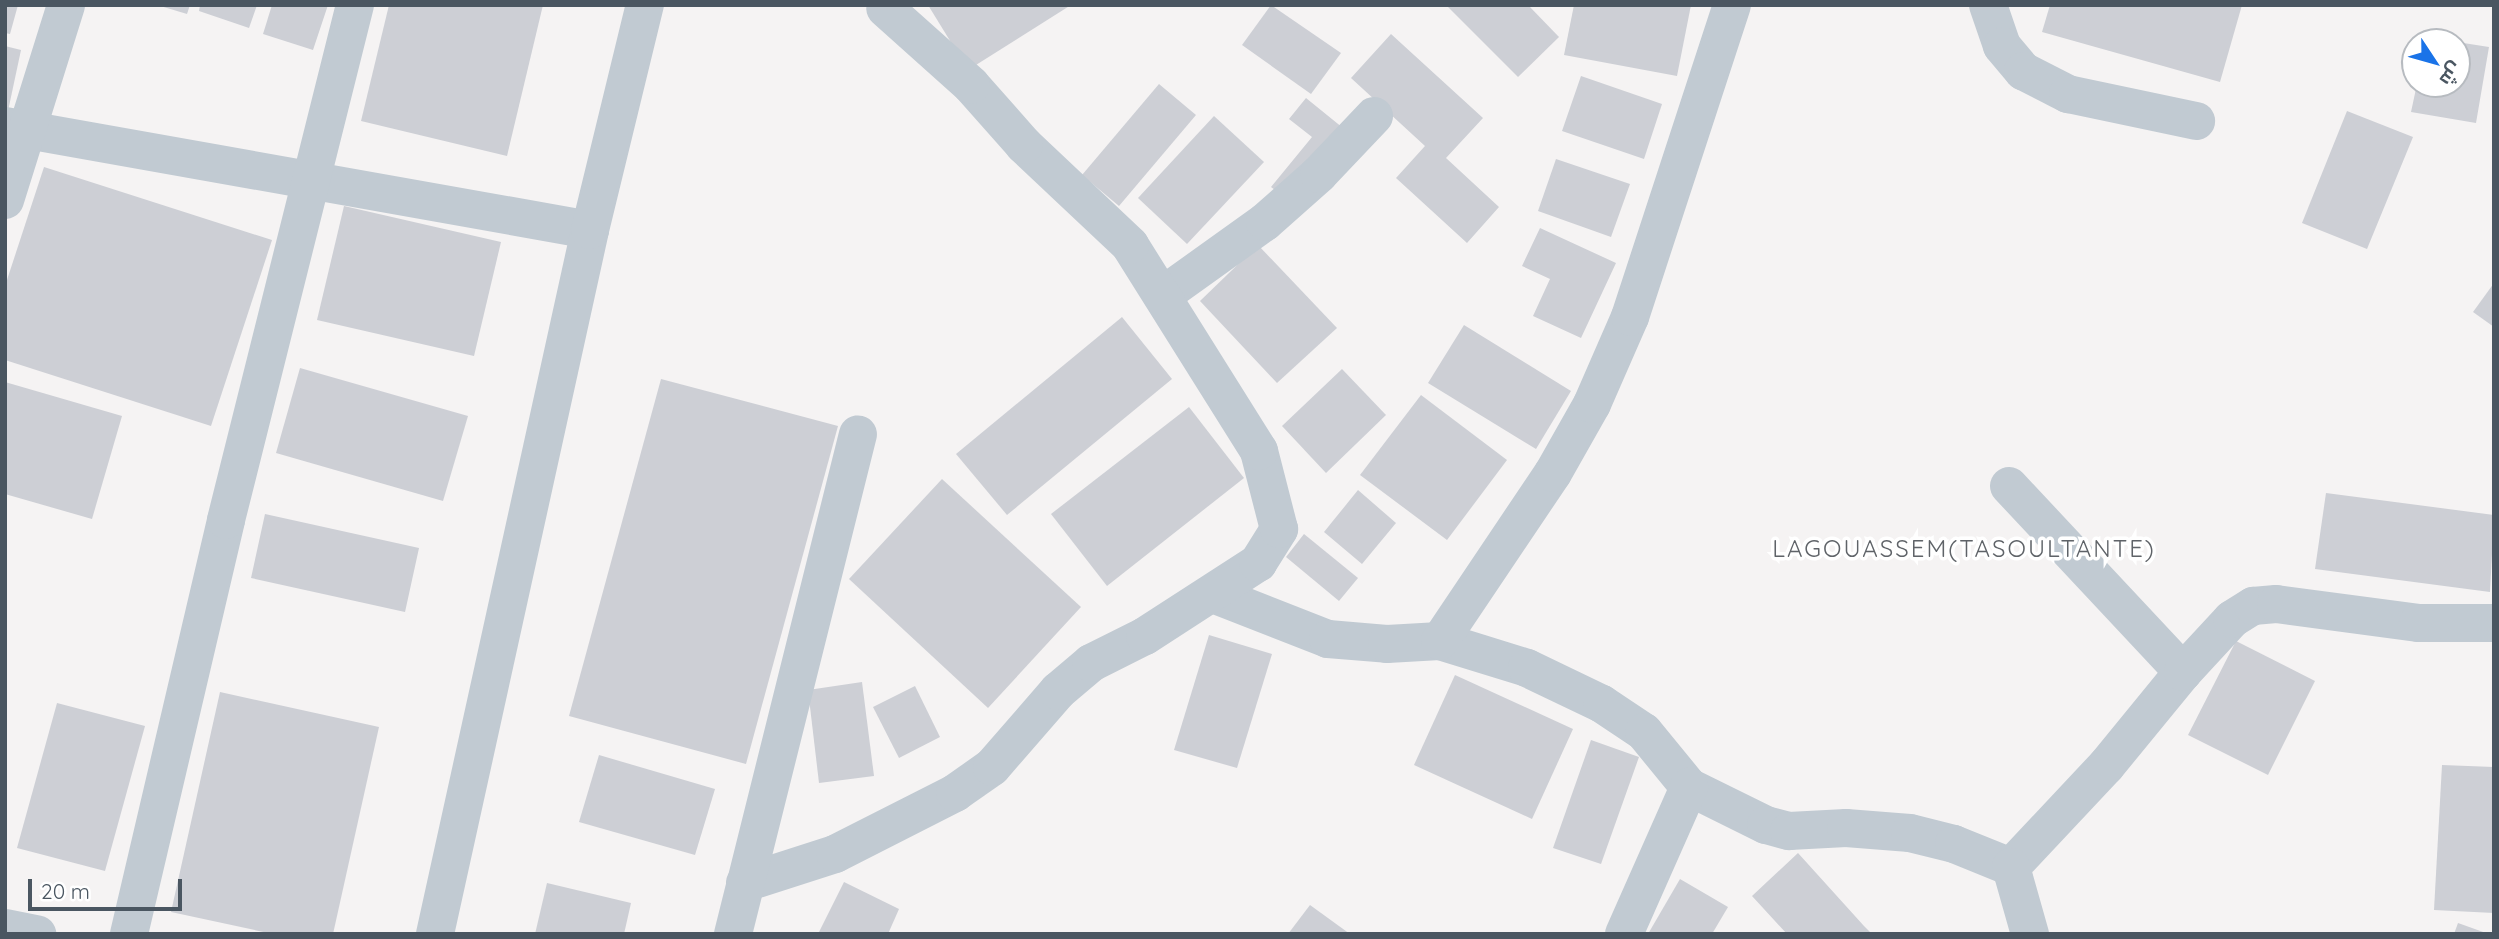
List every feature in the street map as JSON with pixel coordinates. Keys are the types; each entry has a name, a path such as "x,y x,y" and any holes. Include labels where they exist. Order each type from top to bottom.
{"street":[{"path":"5,200 18,129 66,5"},
{"path":"128,934 226,520 355,5"},
{"path":"435,934 590,230 645,5"},
{"path":"1440,642 1553,473 1592,404 1630,317 1732,5"},
{"path":"1988,5 2002,46 2022,71 2068,94 2196,121"},
{"path":"745,883 835,854 956,793 992,768 1058,691 1091,663 1213,594 1258,563 1279,528 1276,504 1259,451 1130,245 1024,145 971,85 885,8"},
{"path":"1163,295 1265,222 1320,174 1374,116"},
{"path":"18,129 590,230"},
{"path":"733,934 858,434"},
{"path":"2009,486 2183,672"},
{"path":"1213,594 1285,626 1328,639 1387,644 1440,642 1527,668 1602,704 1644,732 1689,787 1766,825 1789,831 1846,828 1910,833 1954,844 2011,867"},
{"path":"2011,867 2106,766 2183,672 2232,619 2253,606 2276,604 2418,623 2494,623"},
{"path":"1624,934 1689,787"},
{"path":"2011,867 2029,934"},
{"path":"5,928 37,934"}],"building":[{"path":"5,5 18,5 10,34 5,33"},
{"path":"157,5 190,5 187,14"},
{"path":"200,5 257,5 249,28 199,11"},
{"path":"272,5 328,5 313,50 263,34"},
{"path":"389,5 543,5 507,156 361,121"},
{"path":"928,5 1071,5 968,70"},
{"path":"1271,5 1341,53 1311,94 1242,45"},
{"path":"1446,5 1528,5 1559,37 1518,77"},
{"path":"1574,5 1691,5 1677,76 1564,55"},
{"path":"2050,5 2242,5 2220,82 2042,32"},
{"path":"1391,34 1483,118 1446,158 1499,207 1467,243 1396,178 1425,146 1351,78"},
{"path":"2471,44 2489,47 2476,123 2411,112 2414,98 2471,98"},
{"path":"5,46 21,50 8,111 5,111"},
{"path":"1581,76 1662,104 1644,159 1562,131"},
{"path":"1159,84 1196,115 1119,206 1082,175"},
{"path":"1306,98 1343,128 1287,199 1271,187 1312,137 1289,119"},
{"path":"2347,111 2413,137 2367,249 2302,223"},
{"path":"1214,116 1264,162 1187,244 1138,198"},
{"path":"1556,159 1630,184 1611,237 1538,211"},
{"path":"44,167 272,240 211,426 5,360 5,286"},
{"path":"344,206 501,242 474,356 317,320"},
{"path":"1540,228 1616,263 1581,338 1533,316 1550,279 1522,266"},
{"path":"1258,245 1337,328 1277,383 1200,301"},
{"path":"2494,283 2494,327 2473,312"},
{"path":"1122,317 1172,379 1007,515 956,454"},
{"path":"1464,325 1571,391 1536,449 1428,383"},
{"path":"300,368 468,416 443,501 276,453"},
{"path":"1342,369 1386,415 1326,473 1282,426"},
{"path":"661,379 838,426 746,764 569,716"},
{"path":"5,382 122,416 92,519 5,494"},
{"path":"1421,395 1507,460 1447,540 1360,475"},
{"path":"1189,407 1244,478 1107,586 1051,514"},
{"path":"942,479 1081,607 988,708 849,579"},
{"path":"1358,490 1396,523 1362,564 1324,532"},
{"path":"2326,493 2494,515 2490,592 2315,569"},
{"path":"265,514 419,548 405,612 251,578"},
{"path":"1304,534 1358,578 1339,601 1286,557"},
{"path":"1209,635 1272,654 1237,768 1174,750"},
{"path":"2236,641 2315,681 2268,775 2188,735"},
{"path":"1455,675 1573,729 1532,819 1414,765"},
{"path":"862,682 874,776 819,783 808,690"},
{"path":"915,686 940,737 899,758 873,707"},
{"path":"220,692 379,727 333,934 273,934 171,912"},
{"path":"57,703 145,726 105,871 17,848"},
{"path":"1591,740 1639,757 1601,864 1553,848"},
{"path":"599,755 715,789 695,855 579,822"},
{"path":"2442,765 2494,767 2494,913 2434,910"},
{"path":"1798,853 1872,934 1787,934 1752,896"},
{"path":"1680,879 1728,907 1712,934 1648,934"},
{"path":"844,882 899,909 888,934 819,932"},
{"path":"547,883 631,903 624,934 535,934"},
{"path":"1310,905 1350,934 1288,934"},
{"path":"2458,923 2486,933 2486,934 2454,934"}],"district":[{"name":"LAGOUASSEM(TASOULTANTE)","path":"1964,549"}]}
